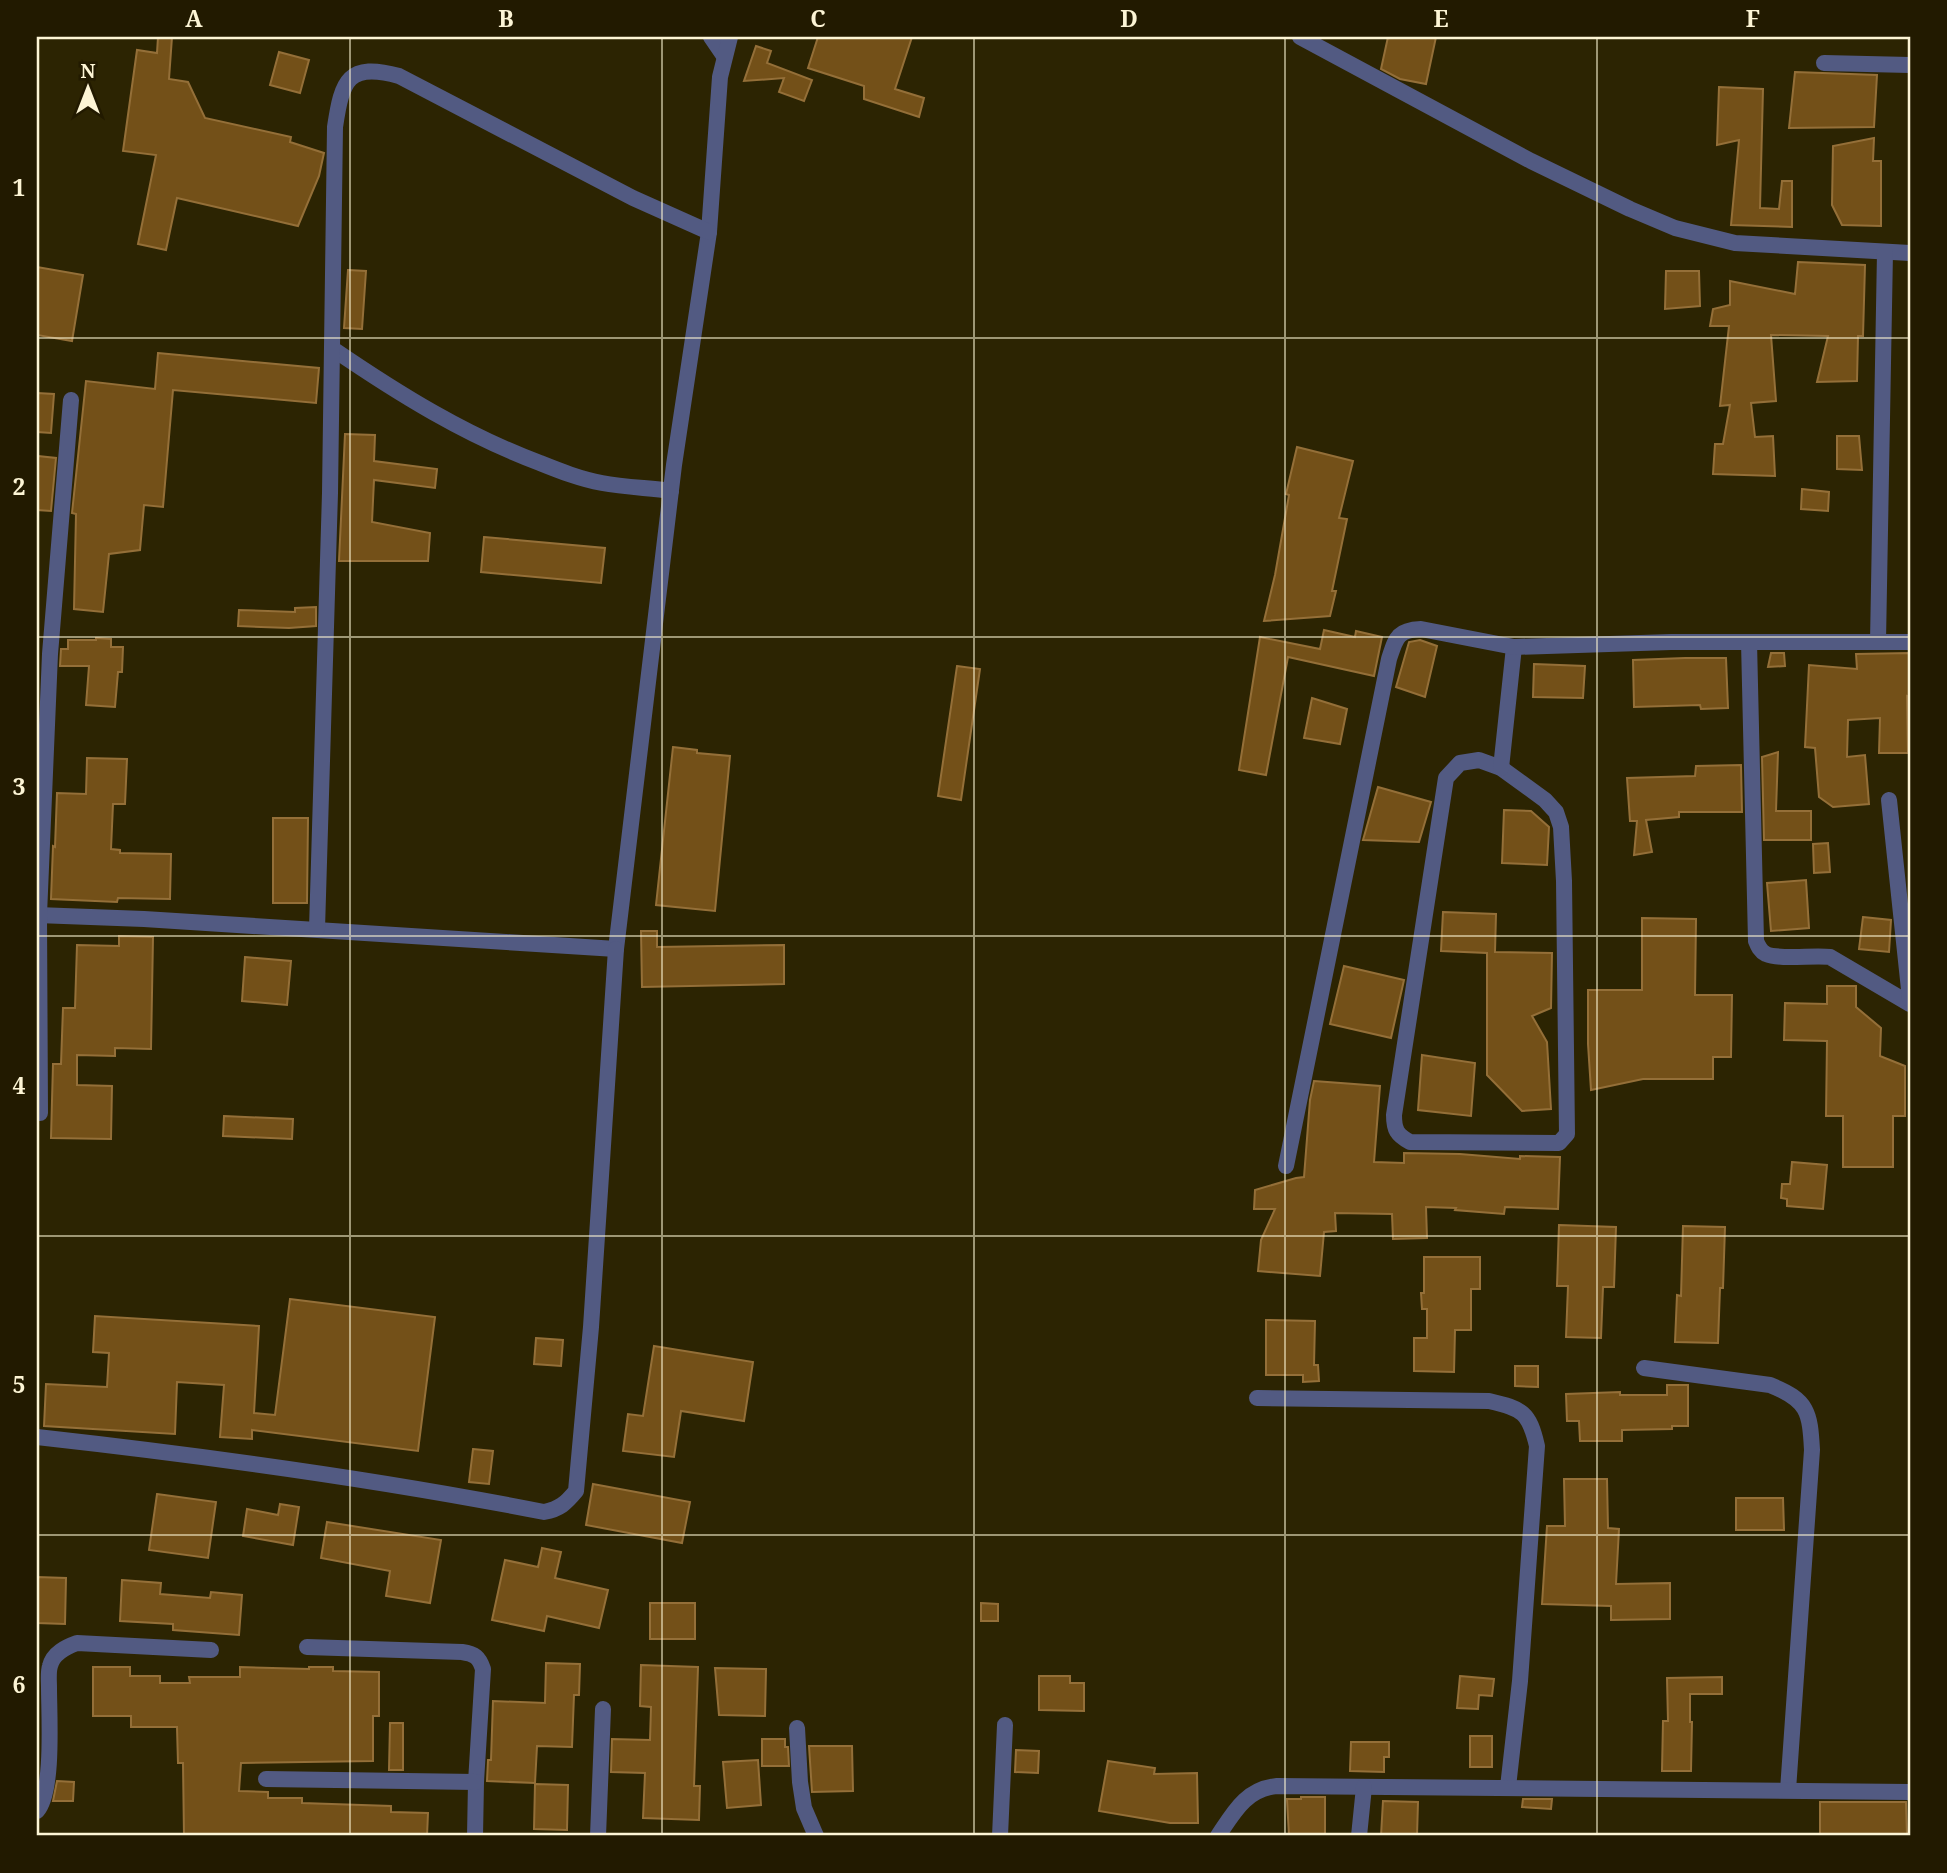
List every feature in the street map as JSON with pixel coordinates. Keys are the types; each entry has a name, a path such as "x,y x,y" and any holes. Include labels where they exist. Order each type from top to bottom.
{"street":[{"path":"711,37 724,56"},
{"path":"37,1437 135,1448 415,1488 544,1512 565,1504 576,1491 591,1328 615,949 671,491 709,232 720,77 730,37"},
{"path":"1300,37 1531,160 1675,228 1735,243 1910,253"},
{"path":"1824,63 1910,65"},
{"path":"317,929 330,521 335,127 339,97 349,79 360,72 379,71 399,76 633,198 709,232"},
{"path":"1878,642 1885,252"},
{"path":"333,349 388,387 459,428 508,451 592,480 671,491"},
{"path":"40,1113 38,915 50,654 71,400"},
{"path":"1286,1166 1389,659 1399,635 1407,629 1421,629 1514,647 1671,642 1910,642"},
{"path":"1749,642 1756,941 1766,954 1830,957 1910,1001"},
{"path":"1501,768 1514,647"},
{"path":"1479,760 1501,768 1545,800 1556,812 1561,827 1567,1134 1559,1143 1410,1142 1400,1137 1394,1128 1394,1115 1446,778 1460,763 1479,760"},
{"path":"1889,800 1910,1001"},
{"path":"38,915 317,929 615,949"},
{"path":"1644,1368 1770,1385 1789,1392 1802,1403 1810,1422 1812,1450 1788,1790"},
{"path":"1257,1398 1489,1401 1511,1406 1528,1417 1537,1446 1520,1681 1508,1787"},
{"path":"37,1811 46,1794 50,1664 62,1648 77,1643 211,1650"},
{"path":"307,1647 473,1653 480,1659 483,1669 475,1836"},
{"path":"598,1836 603,1709"},
{"path":"1000,1836 1005,1725"},
{"path":"797,1728 804,1808 816,1836"},
{"path":"266,1779 476,1782"},
{"path":"1218,1836 1237,1806 1262,1787 1277,1786 1910,1792"},
{"path":"1359,1836 1364,1787"}],"building":[{"path":"158,37 172,37 169,79 188,82 205,118 291,137 290,142 324,153 319,176 298,226 177,198 166,250 138,244 156,155 123,151 137,50 157,53"},
{"path":"818,37 912,37 895,89 924,98 919,117 864,99 864,86 808,68"},
{"path":"1388,37 1436,37 1426,84 1400,79 1381,69"},
{"path":"756,46 771,51 767,63 812,80 804,101 779,92 784,78 744,81"},
{"path":"279,52 309,60 300,93 270,85"},
{"path":"1795,72 1877,75 1874,127 1789,128"},
{"path":"1719,87 1763,89 1760,208 1779,209 1782,181 1792,181 1792,227 1731,225 1739,140 1717,145"},
{"path":"1874,138 1873,161 1881,161 1881,226 1842,225 1832,205 1833,146"},
{"path":"1798,262 1865,265 1863,336 1858,336 1857,381 1817,382 1828,336 1771,335 1776,401 1751,403 1755,437 1773,436 1775,476 1713,474 1715,444 1723,444 1730,405 1720,406 1729,326 1710,326 1713,309 1730,305 1730,281 1795,294"},
{"path":"37,267 83,275 72,341 37,335"},
{"path":"348,270 366,271 362,329 344,328"},
{"path":"1666,271 1699,271 1700,306 1665,309"},
{"path":"158,353 319,368 316,403 173,390 163,507 144,505 140,550 109,554 103,612 74,609 76,514 72,513 86,381 155,389"},
{"path":"37,393 54,394 51,433 37,432"},
{"path":"345,434 375,435 374,461 437,469 435,488 374,480 372,522 430,533 428,561 339,561"},
{"path":"1837,436 1859,436 1862,470 1837,469"},
{"path":"1297,447 1353,461 1339,518 1347,519 1332,591 1336,591 1330,616 1264,621 1275,575 1289,495 1286,494"},
{"path":"38,456 56,458 51,511 37,510"},
{"path":"1802,489 1829,492 1828,511 1801,509"},
{"path":"484,537 605,548 601,583 481,572"},
{"path":"316,607 316,626 238,626 239,610 295,612 295,608"},
{"path":"1324,630 1355,637 1356,631 1382,637 1374,676 1288,657 1266,775 1239,770 1260,637 1320,649"},
{"path":"111,639 111,647 123,647 122,672 118,672 115,707 86,705 89,666 60,666 61,649 68,649 68,640"},
{"path":"1420,640 1437,646 1425,697 1396,687 1409,642"},
{"path":"1771,653 1784,653 1785,666 1768,667"},
{"path":"1910,653 1910,697 1907,696 1908,753 1879,753 1880,718 1848,720 1847,757 1865,755 1869,804 1833,807 1819,797 1815,748 1805,747 1809,665 1857,669 1856,654"},
{"path":"1726,658 1728,708 1701,709 1700,705 1634,707 1633,660"},
{"path":"1534,664 1585,666 1583,698 1533,697"},
{"path":"957,666 980,669 961,800 938,796"},
{"path":"1312,698 1347,709 1340,744 1304,738"},
{"path":"673,747 697,750 697,753 730,756 715,911 656,905"},
{"path":"1778,752 1776,811 1811,811 1811,840 1764,840 1762,757"},
{"path":"87,758 127,759 125,804 113,804 111,849 120,850 120,853 171,854 170,899 118,898 117,902 51,899 57,793 86,794"},
{"path":"1741,765 1742,812 1679,812 1679,817 1646,820 1652,852 1634,855 1637,821 1630,821 1627,778 1695,776 1696,766"},
{"path":"1378,787 1431,802 1419,842 1363,840"},
{"path":"1504,810 1531,811 1549,827 1547,865 1502,863"},
{"path":"273,818 308,818 307,903 273,903"},
{"path":"1828,843 1830,872 1814,873 1813,844"},
{"path":"1806,880 1809,928 1771,931 1767,883"},
{"path":"1443,912 1496,914 1495,952 1552,953 1551,1008 1532,1016 1547,1042 1551,1109 1522,1111 1487,1075 1487,953 1441,951"},
{"path":"1863,917 1891,920 1889,952 1859,949"},
{"path":"1642,918 1696,919 1695,995 1732,995 1731,1057 1713,1057 1713,1079 1643,1079 1591,1090 1588,990 1642,990"},
{"path":"641,931 657,931 657,947 784,945 784,984 642,987"},
{"path":"119,936 153,937 151,1049 115,1048 115,1056 77,1055 77,1085 112,1086 111,1139 51,1138 53,1064 61,1064 63,1008 75,1008 77,945 119,946"},
{"path":"245,957 291,961 287,1005 242,1001"},
{"path":"1344,966 1404,980 1391,1038 1330,1024"},
{"path":"1827,986 1856,986 1856,1007 1881,1028 1880,1056 1905,1066 1905,1116 1893,1116 1893,1167 1843,1167 1843,1116 1826,1116 1827,1041 1784,1040 1785,1003 1827,1004"},
{"path":"1422,1055 1475,1063 1471,1116 1418,1110"},
{"path":"1314,1081 1380,1086 1374,1162 1404,1163 1404,1153 1520,1159 1520,1156 1560,1157 1558,1209 1505,1207 1504,1214 1426,1207 1427,1238 1393,1239 1392,1214 1335,1213 1336,1231 1324,1232 1320,1276 1258,1271 1261,1240 1275,1209 1254,1209 1255,1190 1304,1177"},
{"path":"224,1116 293,1119 292,1139 223,1136"},
{"path":"1792,1162 1827,1165 1823,1209 1787,1206 1787,1199 1781,1198 1782,1184 1790,1184"},
{"path":"1559,1225 1616,1227 1614,1287 1603,1287 1601,1338 1566,1337 1568,1286 1557,1286"},
{"path":"1683,1226 1725,1227 1718,1343 1675,1342 1677,1295 1681,1296"},
{"path":"1424,1257 1480,1257 1480,1289 1471,1289 1471,1330 1455,1330 1454,1372 1414,1371 1414,1338 1427,1338 1427,1309 1422,1309 1421,1293 1424,1293"},
{"path":"290,1299 435,1317 418,1451 252,1430 252,1439 220,1437 224,1385 177,1382 175,1434 44,1426 46,1384 107,1387 109,1353 93,1352 95,1316 259,1326 254,1413 275,1415"},
{"path":"1266,1320 1315,1321 1314,1365 1318,1365 1319,1381 1303,1382 1303,1375 1266,1375"},
{"path":"536,1338 563,1340 561,1366 534,1364"},
{"path":"654,1346 753,1362 744,1421 681,1411 674,1457 623,1451 628,1414 643,1416"},
{"path":"1515,1366 1538,1366 1538,1387 1515,1386"},
{"path":"1667,1385 1688,1385 1688,1426 1622,1430 1622,1441 1580,1441 1579,1421 1567,1421 1566,1394 1620,1392 1620,1395 1667,1395"},
{"path":"473,1449 493,1451 489,1484 469,1482"},
{"path":"1564,1479 1607,1479 1608,1528 1619,1529 1616,1584 1670,1583 1670,1619 1611,1620 1611,1606 1542,1604 1547,1526 1565,1526"},
{"path":"593,1484 690,1502 682,1543 586,1525"},
{"path":"157,1494 216,1502 208,1558 149,1550"},
{"path":"1736,1498 1783,1498 1784,1530 1736,1530"},
{"path":"280,1504 299,1507 293,1545 243,1536 247,1509 278,1515"},
{"path":"327,1522 441,1540 430,1603 386,1596 390,1571 321,1558"},
{"path":"542,1548 561,1552 555,1578 608,1590 599,1628 547,1616 544,1631 492,1620 505,1560 538,1567"},
{"path":"37,1577 66,1578 65,1624 37,1623"},
{"path":"122,1580 161,1583 160,1594 210,1598 211,1592 242,1595 239,1635 173,1630 173,1624 120,1621"},
{"path":"650,1603 695,1603 695,1639 650,1639"},
{"path":"981,1603 998,1604 998,1621 981,1621"},
{"path":"546,1663 580,1664 579,1695 574,1695 572,1747 537,1746 535,1783 487,1781 488,1760 491,1760 493,1701 545,1703"},
{"path":"641,1665 698,1667 694,1786 700,1786 699,1820 643,1818 645,1773 611,1772 612,1739 650,1740 651,1707 640,1706"},
{"path":"93,1667 130,1667 130,1676 160,1676 160,1683 190,1683 189,1677 240,1677 240,1667 333,1667 333,1671 379,1672 379,1716 373,1716 373,1761 241,1763 239,1791 268,1792 268,1798 302,1798 302,1803 391,1806 391,1812 428,1813 427,1836 184,1836 183,1763 178,1763 177,1727 131,1727 131,1716 93,1716"},
{"path":"715,1668 766,1669 765,1716 719,1715"},
{"path":"1039,1676 1070,1676 1070,1683 1084,1683 1084,1711 1039,1710"},
{"path":"1460,1676 1494,1679 1492,1696 1479,1695 1478,1709 1457,1708"},
{"path":"1722,1677 1722,1694 1690,1694 1691,1771 1662,1771 1663,1721 1668,1721 1667,1678"},
{"path":"390,1723 403,1723 403,1770 389,1770"},
{"path":"1470,1736 1492,1736 1492,1767 1470,1767"},
{"path":"762,1739 785,1739 789,1766 762,1766"},
{"path":"1351,1742 1389,1742 1389,1757 1384,1757 1384,1772 1350,1771"},
{"path":"809,1746 852,1746 853,1791 812,1792"},
{"path":"1016,1750 1039,1751 1038,1773 1015,1772"},
{"path":"758,1760 761,1805 727,1808 723,1762"},
{"path":"1108,1761 1155,1768 1154,1774 1197,1773 1198,1823 1170,1823 1099,1811"},
{"path":"57,1781 74,1782 73,1801 53,1801"},
{"path":"535,1784 568,1785 567,1830 534,1829"},
{"path":"1325,1797 1325,1836 1289,1836 1287,1799"},
{"path":"1523,1799 1552,1799 1551,1809 1522,1807"},
{"path":"1383,1801 1418,1802 1417,1836 1381,1836"},
{"path":"1820,1802 1906,1802 1907,1836 1820,1836"}]}
